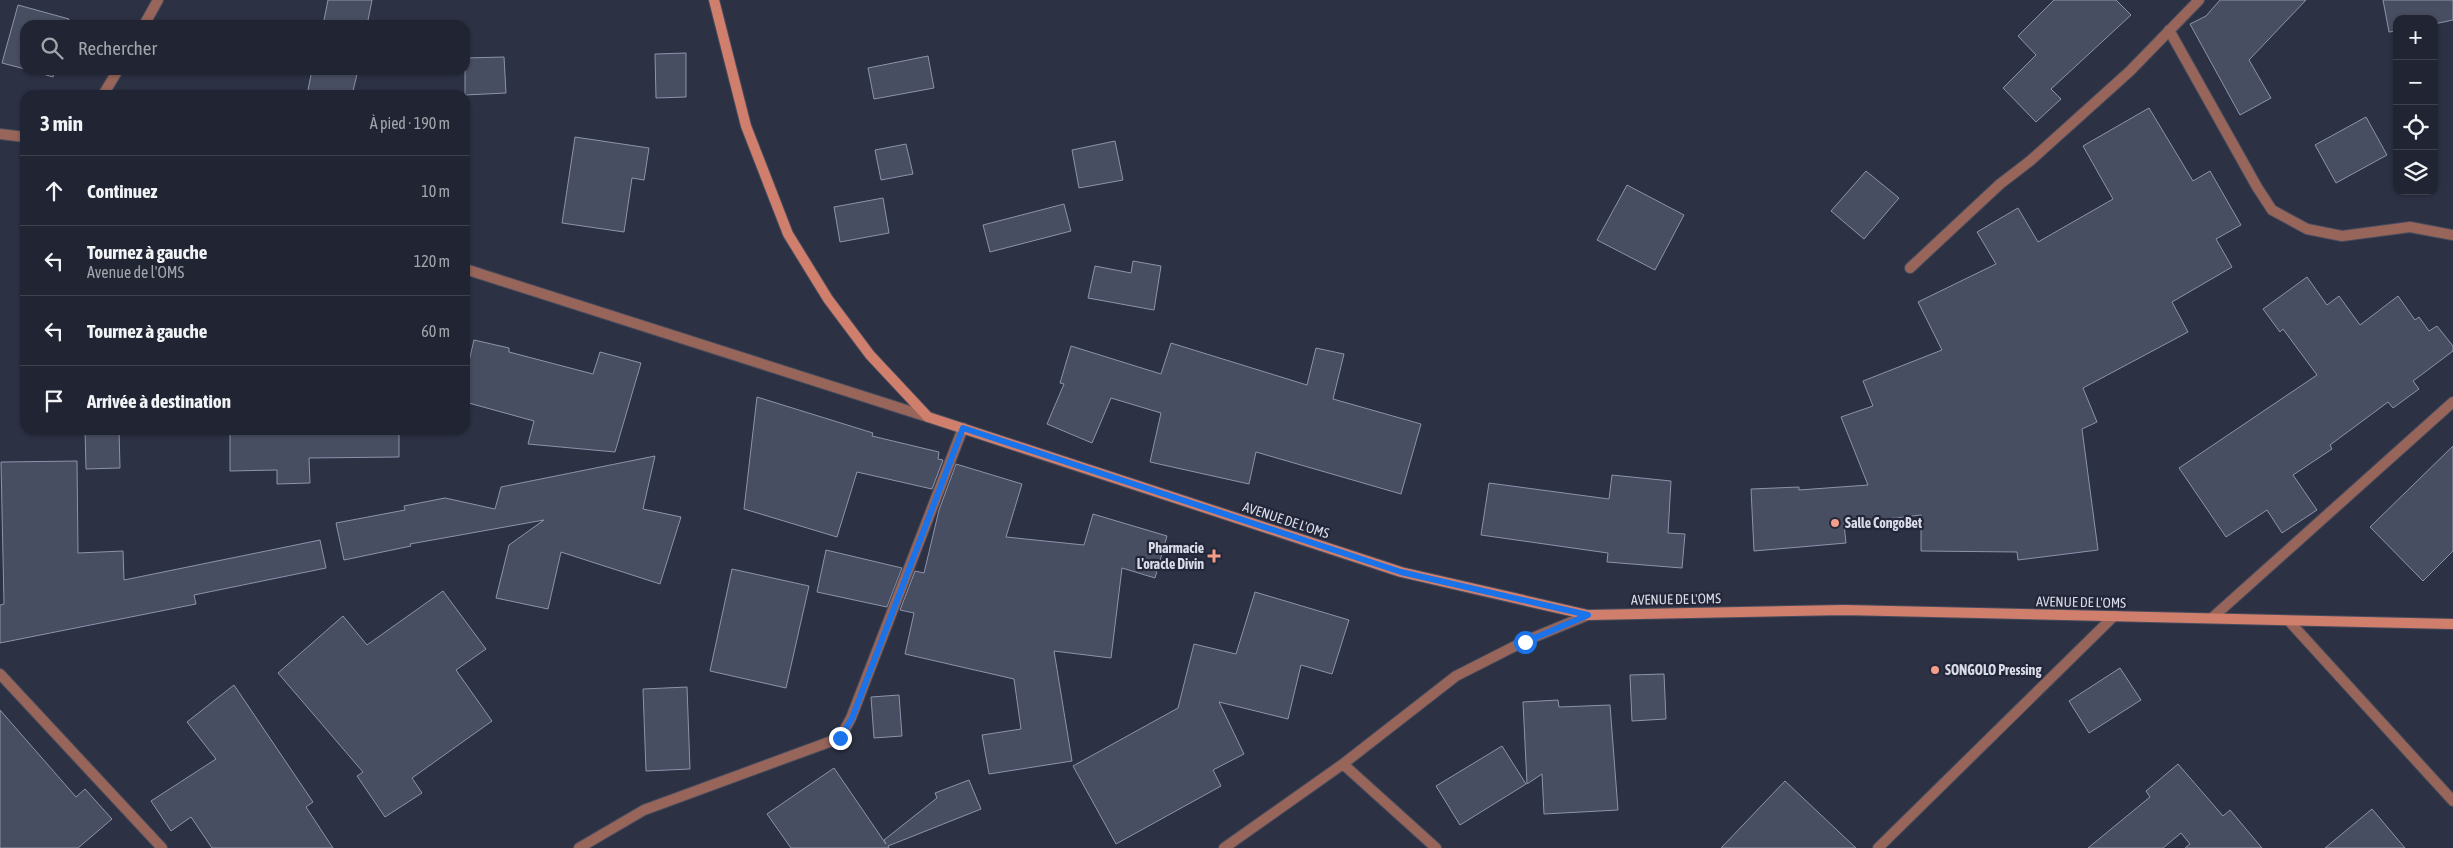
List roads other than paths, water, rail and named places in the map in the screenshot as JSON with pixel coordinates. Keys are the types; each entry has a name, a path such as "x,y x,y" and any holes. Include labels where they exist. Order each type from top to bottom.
{"street":[{"path":"147,20 158,0"},
{"path":"714,0 746,126 788,234 828,299 865,348 928,418"},
{"path":"1910,268 2000,184 2030,161 2130,71 2199,0"},
{"path":"2169,30 2257,187 2272,210 2307,229 2342,236 2410,227 2453,235"},
{"path":"106,90 115,75"},
{"path":"0,134 20,137"},
{"path":"470,271 928,418"},
{"path":"2212,618 2453,402"},
{"name":"AVENUE DE L'OMS","path":"928,418 1401,572 1588,615 1844,610 2453,624"},
{"path":"579,848 644,810 840,738 852,718 963,428"},
{"path":"1224,848 1343,764 1456,676 1525,642 1588,615"},
{"path":"1878,848 2114,616"},
{"path":"2289,621 2453,801"},
{"path":"0,674 162,848"},
{"path":"1343,764 1436,848"}],"place":[{"name":"Salle CongoBet","path":"1835,523"},
{"name":"Pharmacie L'oracle Divin","path":"1214,556"},
{"name":"SONGOLO Pressing","path":"1935,670"}]}
